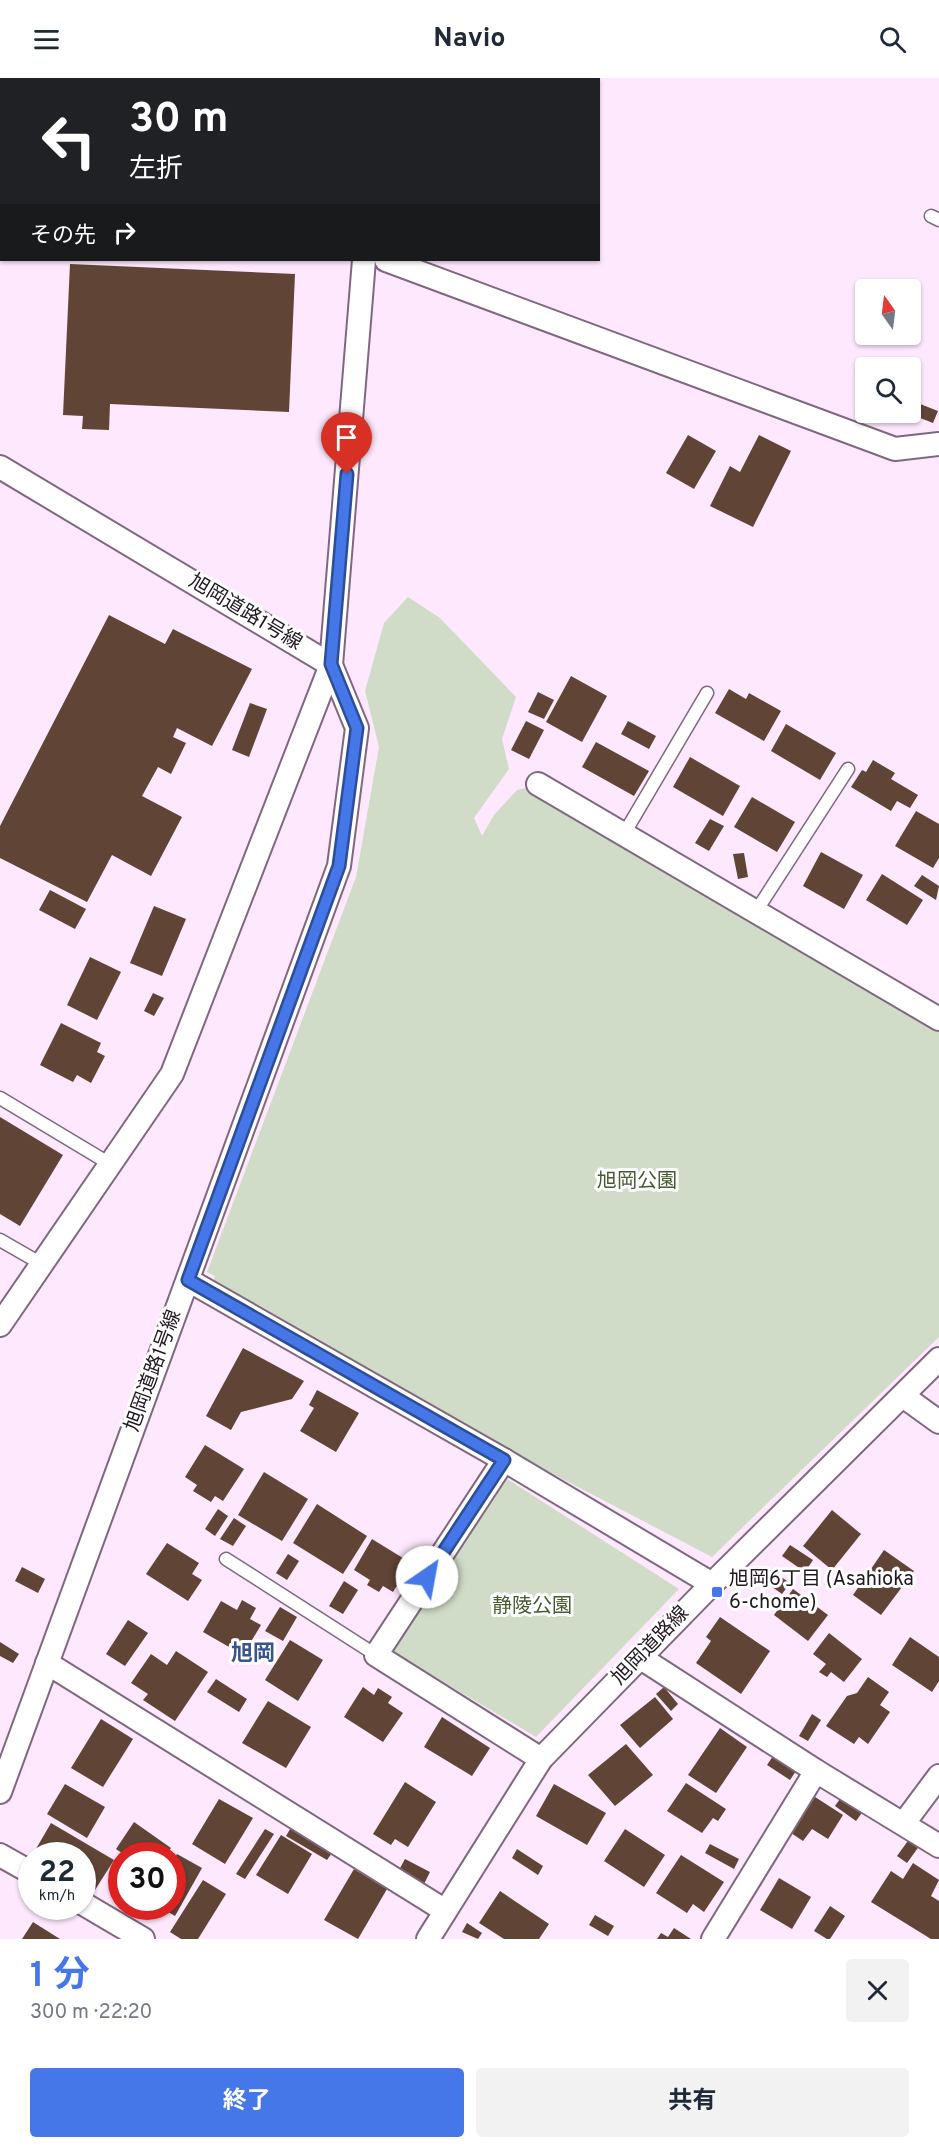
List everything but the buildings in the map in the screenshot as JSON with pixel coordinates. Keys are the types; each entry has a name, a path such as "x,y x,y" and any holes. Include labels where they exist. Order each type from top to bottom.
{"street":[{"path":"0,1325 40,1263 172,1074 331,664 364,261"},
{"path":"389,261 895,449 939,444"},
{"name":"旭岡道路1号線","path":"0,467 331,664 357,728 339,866 0,1792"},
{"path":"538,784 939,1019"},
{"path":"188,1280 504,1460 711,1584"},
{"name":"旭岡道路線","path":"428,1939 444,1910 541,1759 711,1584 939,1359"},
{"path":"903,1395 939,1422"},
{"path":"504,1460 376,1655 541,1759"},
{"path":"641,1658 816,1771 939,1846"},
{"path":"47,1663 444,1910"},
{"path":"713,1939 816,1771"},
{"path":"904,1823 939,1776"},
{"path":"0,1854 18,1865"},
{"path":"96,1911 143,1939"}],"lane":[{"path":"624,834 707,693"},
{"path":"755,912 849,769"},
{"path":"0,1098 110,1164"},
{"path":"0,1240 40,1263"},
{"path":"226,1559 376,1655"}],"green space":[{"name":"旭岡公園","path":"408,597 440,618 516,697 502,739 509,769 474,818 482,836 494,815 517,790 546,783 939,1017 939,1337 712,1557 509,1451 213,1281 215,1276 207,1272 356,877 379,747 365,691 384,623"},
{"name":"静陵公園","path":"504,1477 679,1589 536,1737 393,1652"}],"place":[{"name":"旭岡6丁目 (Asahioka 6-chome)","path":"717,1592"}],"district":[{"name":"旭岡","path":"253,1654"}],"route":[{"path":"347,474 331,664 357,728 339,866 188,1280 504,1460 427,1577"}]}
